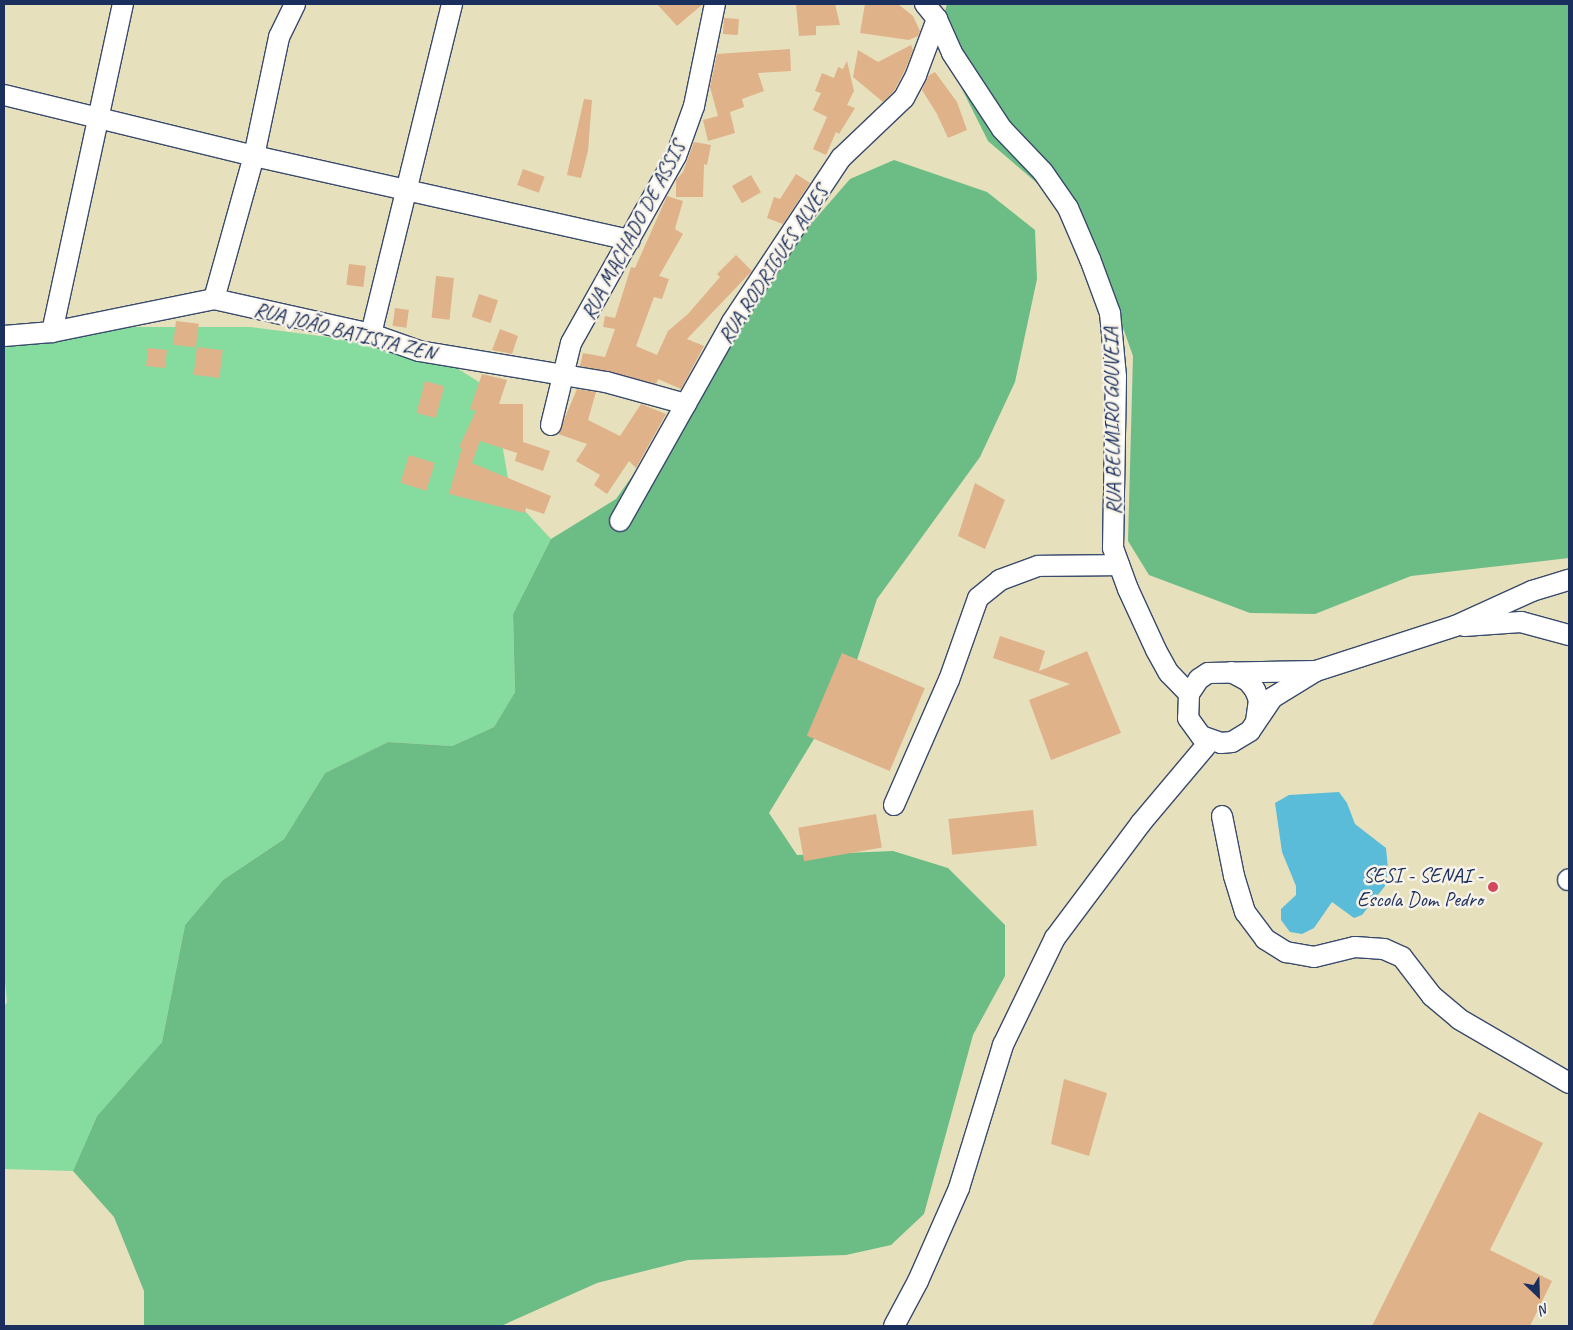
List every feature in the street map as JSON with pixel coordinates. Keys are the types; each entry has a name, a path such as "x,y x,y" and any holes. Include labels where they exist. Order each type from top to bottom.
{"street":[{"path":"52,332 97,116 123,4"},
{"path":"214,299 254,156 279,37 295,4"},
{"path":"371,334 452,4"},
{"name":"RUA MACHADO DE ASSIS","path":"551,425 571,343 630,240 682,139 694,106 715,4"},
{"name":"RUA RODRIGUES ALVES","path":"620,521 732,322 841,158 904,98 916,75 931,11"},
{"name":"RUA BELMIRO GOUVEIA","path":"931,11 952,53 1002,129 1043,172 1068,208 1110,313 1116,377 1113,548 1169,673 1189,694"},
{"path":"4,95 97,116 254,156 630,240"},
{"name":"RUA JOÃO BATISTA ZEN","path":"4,336 52,332 214,299 371,334 419,351 606,382 686,404"},
{"path":"894,805 949,680 978,598 1000,580 1038,566 1119,565"},
{"path":"1316,671 1230,671 1208,673 1199,679 1189,694 1188,718 1193,728 1210,741 1226,742 1242,738 1272,698 1316,671 1455,626 1532,591 1569,580"},
{"path":"1455,626 1521,622 1569,635"},
{"path":"1230,671 1244,678 1255,690 1258,700 1256,721"},
{"path":"894,1326 918,1281 959,1188 1003,1045 1055,938 1141,823 1210,741"},
{"path":"1222,816 1234,876 1245,912 1265,939 1286,952 1314,957 1355,947 1384,948 1402,957 1432,996 1459,1019 1569,1083"}],"green space":[{"path":"947,4 1569,4 1569,558 1411,576 1315,614 1250,613 1149,575 1128,541 1133,356 1087,226 988,141 958,81 942,22"},
{"path":"894,160 987,192 1035,230 1037,279 1015,382 980,457 877,599 851,678 769,813 797,855 893,851 948,868 1005,925 1005,976 973,1035 924,1214 891,1245 846,1255 688,1260 597,1283 501,1326 144,1326 144,1291 114,1217 73,1171 97,1116 162,1042 185,925 223,880 284,839 325,773 388,742 452,746 494,727 515,692 513,614 551,539 616,499 811,224 850,179"},
{"path":"131,327 251,327 367,342 452,365 493,391 511,496 551,539 513,614 515,692 494,727 452,746 388,742 325,773 284,839 223,880 185,925 162,1042 97,1116 73,1171 4,1169 4,1007 7,1002 4,972 4,331 23,338"}],"water":[{"path":"1339,792 1347,803 1355,824 1386,848 1388,869 1385,886 1362,915 1354,918 1332,902 1314,928 1302,934 1290,932 1281,920 1281,909 1296,895 1296,886 1282,852 1275,803 1289,795"}],"building":[{"path":"657,4 703,4 677,26"},
{"path":"796,4 835,4 840,25 816,26 816,35 799,36"},
{"path":"865,4 898,4 913,16 920,31 918,36 909,40 860,33"},
{"path":"724,18 739,19 738,35 723,34"},
{"path":"911,45 913,50 905,70 894,91 883,102 853,77 858,50 878,62"},
{"path":"790,49 791,71 758,73 764,91 742,99 744,107 730,112 735,133 708,141 703,120 718,116 710,87 717,54"},
{"path":"847,61 854,91 847,105 855,108 839,134 836,132 826,155 813,149 827,117 813,110 821,93 815,91 822,73 834,78 838,67 843,69"},
{"path":"935,72 957,102 967,130 948,138 937,114 922,90 928,76"},
{"path":"584,99 592,100 588,151 581,178 567,175"},
{"path":"694,142 711,145 707,165 704,164 703,197 676,197 676,180 683,172"},
{"path":"523,169 545,177 539,193 517,185"},
{"path":"796,174 810,183 783,224 767,218 774,197 780,199"},
{"path":"751,175 761,192 742,203 732,186"},
{"path":"667,196 683,201 675,229 683,234 659,276 669,279 662,299 654,297 636,346 657,355 668,331 688,314 720,277 717,274 736,255 752,271 687,339 704,346 681,389 658,379 656,384 580,366 583,353 605,357 615,329 603,327 605,316 615,318 631,267 635,268"},
{"path":"349,264 366,266 363,287 346,285"},
{"path":"436,276 454,278 450,320 432,318"},
{"path":"479,294 498,300 491,323 472,317"},
{"path":"395,308 409,310 406,328 392,326"},
{"path":"176,321 199,324 196,348 173,345"},
{"path":"500,329 518,336 512,354 492,350"},
{"path":"197,347 223,350 219,378 194,375"},
{"path":"148,348 167,350 165,368 146,366"},
{"path":"482,374 507,380 499,404 523,404 523,442 550,451 543,471 515,461 517,453 480,441 472,463 551,496 544,514 526,508 525,513 449,494 462,448 459,447 476,411 470,409"},
{"path":"425,381 444,386 436,418 416,413"},
{"path":"577,389 596,392 588,420 620,436 641,404 666,414 636,468 629,461 607,494 594,485 600,475 576,461 587,444 558,434"},
{"path":"409,455 435,463 426,491 401,483"},
{"path":"975,483 1005,500 985,549 958,536"},
{"path":"1000,636 1045,651 1039,671 1087,651 1121,733 1051,760 1029,700 1070,684 993,658"},
{"path":"842,653 925,688 890,771 807,736"},
{"path":"1033,810 1037,846 952,855 948,819"},
{"path":"876,814 882,847 804,861 798,828"},
{"path":"1064,1079 1107,1093 1089,1156 1051,1144"},
{"path":"1479,1112 1543,1143 1490,1250 1552,1281 1530,1326 1372,1326"}],"place":[{"name":"SESI - SENAI - Escola Dom Pedro","path":"1493,887"}]}
